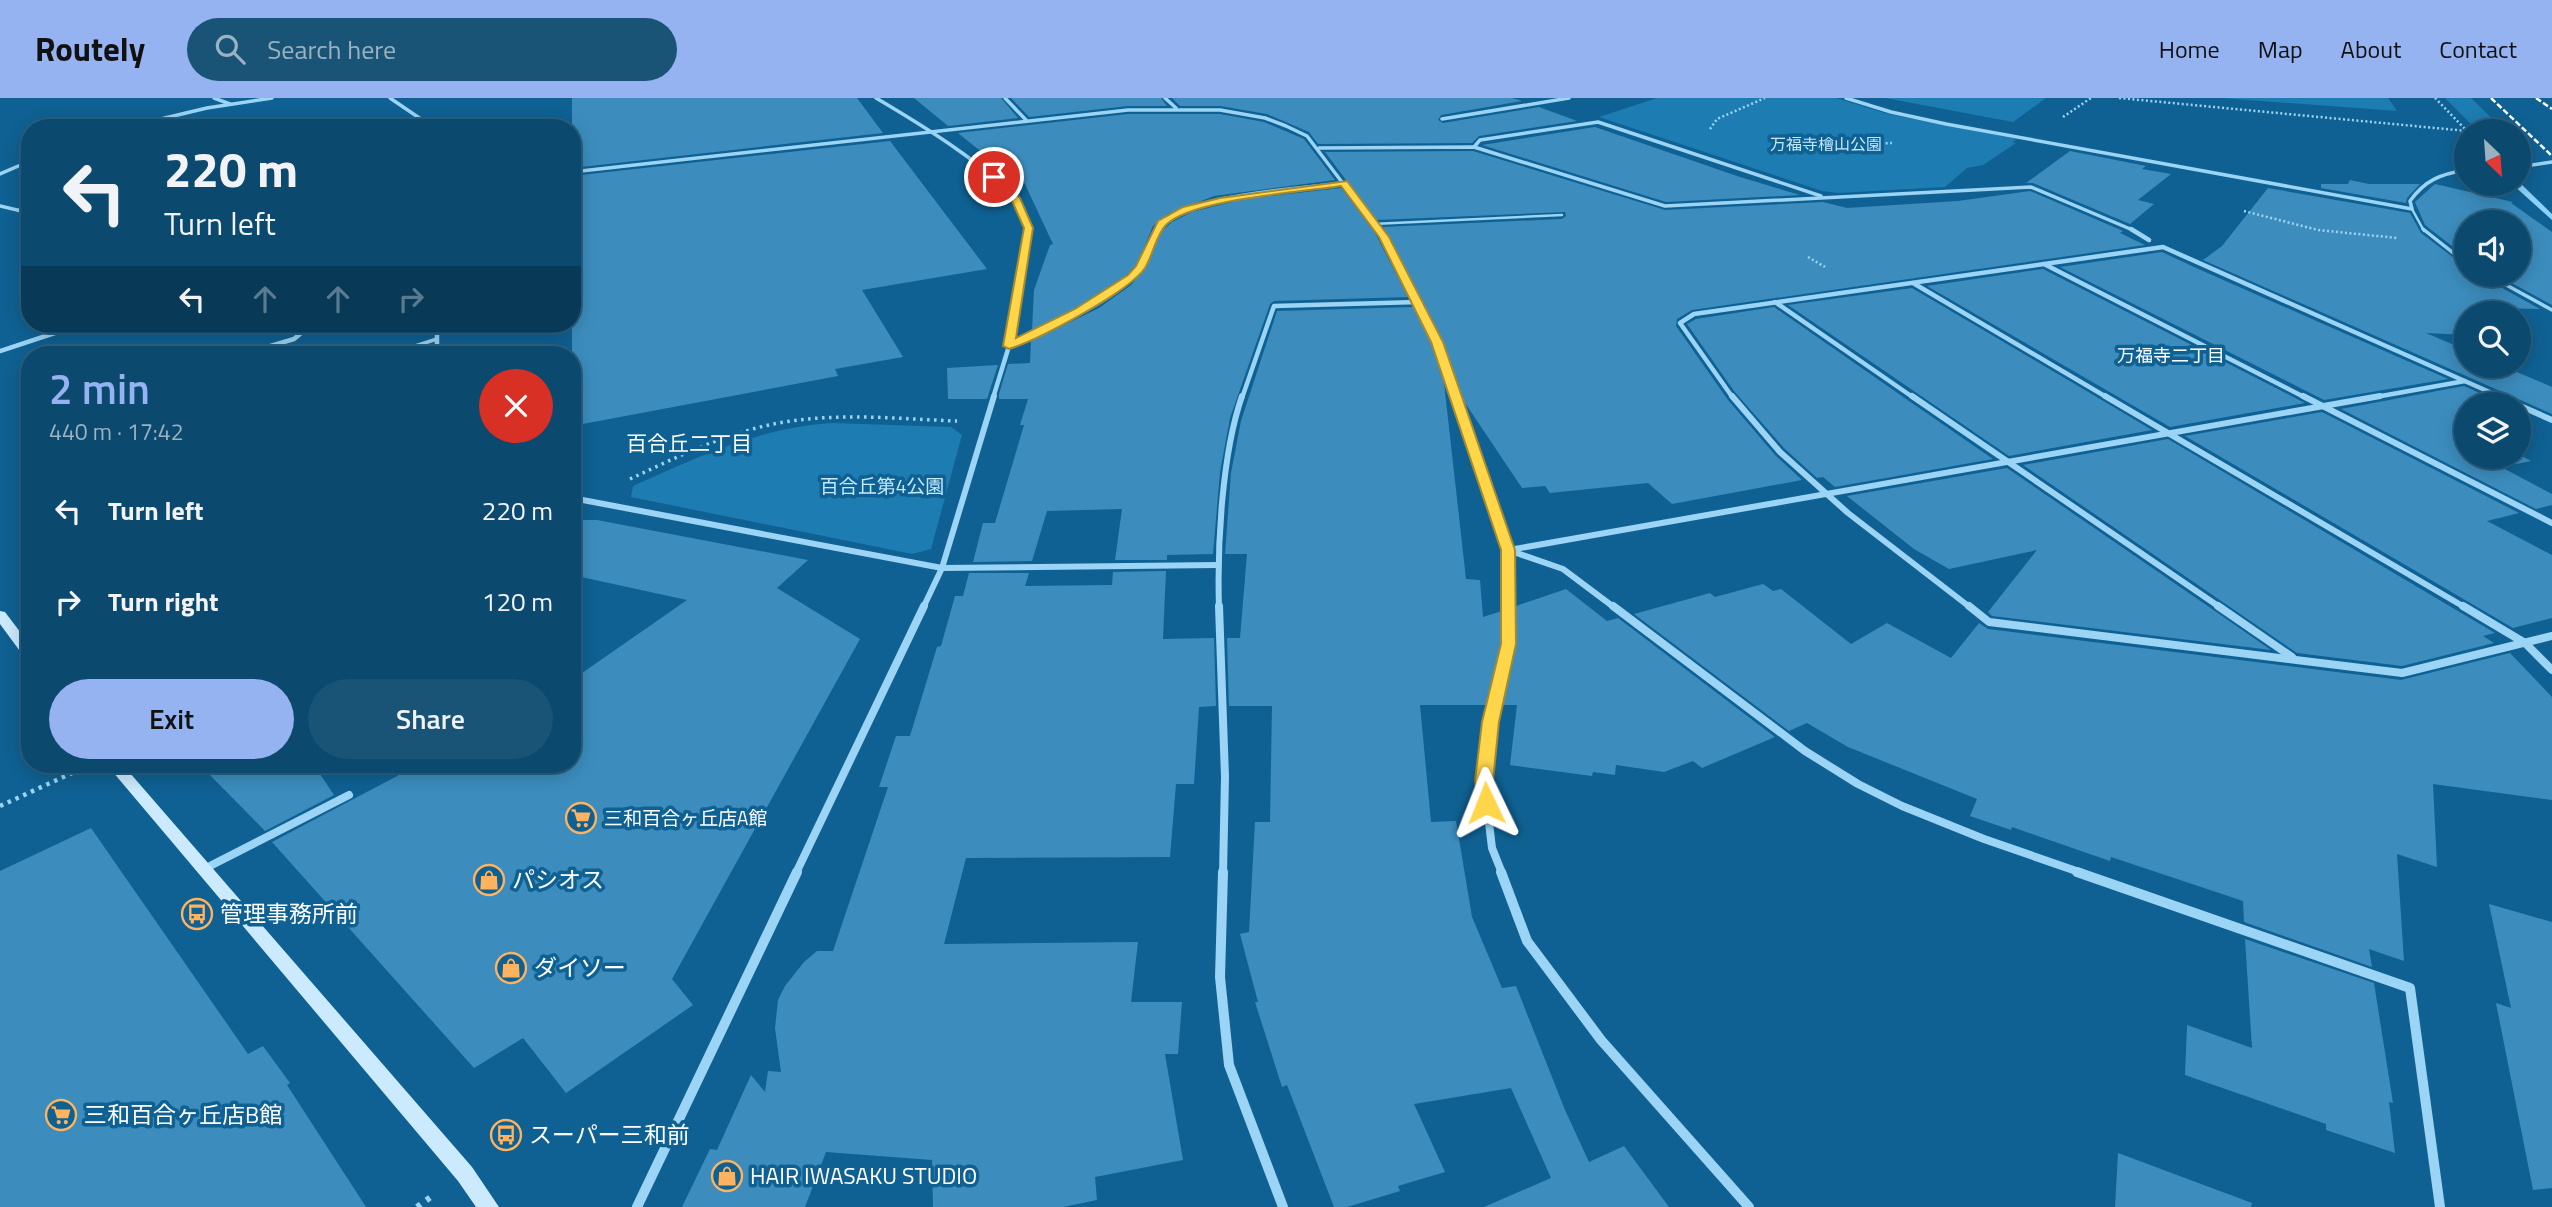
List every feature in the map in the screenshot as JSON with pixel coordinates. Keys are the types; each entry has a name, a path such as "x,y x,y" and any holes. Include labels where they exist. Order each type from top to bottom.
{"street":[{"path":"214,98 230,104"},
{"path":"163,119 272,98"},
{"path":"390,98 421,119"},
{"path":"637,1207 942,568 1009,346 1028,239 1024,213 1016,200 994,177 876,98"},
{"path":"1005,98 1026,120"},
{"path":"1165,98 1176,108"},
{"path":"1442,119 1569,98"},
{"path":"1846,98 1891,112 1946,124 2412,209 2410,201 2422,183 2454,172"},
{"path":"581,171 1026,120 1176,108 1214,109 1261,116 1290,126 1307,136 1319,148 1384,237 1418,302 1437,342 1508,550 1508,644 1490,722 1484,781 1492,848 1527,941 1601,1040 1749,1207"},
{"path":"1474,147 1480,139 1598,122 1825,198"},
{"path":"1319,148 1474,147 1665,206 2031,187 2102,215 2149,240"},
{"path":"2531,165 2552,162"},
{"path":"0,174 21,165"},
{"path":"1009,346 1079,311 1131,277 1141,267 1162,223 1186,209 1220,200 1343,183"},
{"path":"0,206 21,210"},
{"path":"2489,392 2163,247 1694,314 1680,323 1747,413 1780,452 1825,494 1989,622 2402,673 2552,636"},
{"path":"2044,264 2552,523"},
{"path":"1913,283 2525,643 2552,670"},
{"path":"1283,1207 1228,1065 1220,977 1225,777 1218,565 1232,425 1274,306 1418,302"},
{"path":"1775,302 2296,660"},
{"path":"0,351 55,333"},
{"path":"270,346 294,339 301,333"},
{"path":"437,333 437,346"},
{"path":"1508,550 2465,381"},
{"path":"2531,411 2552,420"},
{"path":"582,502 942,568 1218,565"},
{"path":"1508,550 1563,569 1805,751 1891,800 1984,839 2410,988 2440,1207"},
{"path":"0,615 21,643"},
{"path":"122,773 465,1174 488,1207"},
{"path":"206,868 349,795"}],"lane":[{"path":"2412,209 2424,231 2454,254"},
{"path":"1373,224 1562,215"},
{"path":"2510,287 2552,310"},
{"path":"415,346 437,339"}],"path":[{"path":"1709,131 1717,119 1765,98"},
{"path":"2119,98 2454,130"},
{"path":"2435,98 2455,119"},
{"path":"1808,146 1902,142"},
{"path":"2244,211 2318,230 2436,242"},
{"path":"582,502 679,456 744,431 769,425 811,418 985,422"},
{"path":"0,806 72,773"}],"green space":[{"name":"万福寺檜山公園","path":"1657,98 1836,98 1888,114 2017,139 2012,142 2016,143 1983,165 1967,168 1945,187 1838,193 1822,191 1599,117"},
{"path":"1885,98 2046,98 2013,122"},
{"path":"2221,98 2388,98 2397,111"},
{"path":"2445,98 2471,98 2493,119 2466,119"},
{"name":"百合丘第4公園","path":"832,423 951,427 962,435 931,549 912,554 631,497 633,486 730,445 780,430"}],"building":[{"path":"572,98 857,98 883,133 581,167 581,119 572,119"},
{"path":"914,98 1001,98 1018,118 948,126"},
{"path":"1011,98 1161,98 1167,106 1128,106 1029,117"},
{"path":"1172,98 1512,98 1522,101 1441,115 1438,120 1443,123 1539,107 1577,121 1479,136 1472,143 1318,144 1309,132 1267,114 1220,106 1180,106"},
{"path":"1128,114 1220,114 1264,122 1304,139 1335,180 1214,196 1168,214 1153,226 1138,262 1124,278 1094,300 1032,330 1034,290 1050,245 1053,244 1016,165 1000,167 958,133"},
{"path":"1595,127 1800,195 1666,202 1482,145"},
{"path":"890,141 987,269 862,290 903,357 835,369 838,376 581,424 581,346 572,346 572,333 581,333 581,175"},
{"path":"1473,151 1665,210 1823,202 1847,208 1958,201 2030,191 2123,231 2120,233 2145,245 1692,310 1677,319 1676,326 1728,400 1776,456 1802,480 1672,504 1648,483 1550,493 1545,486 1522,488 1461,397 1441,340 1383,227 1562,219 1566,216 1565,212 1376,220 1325,152"},
{"path":"2070,151 2146,166 2142,169 2171,174 2138,200 2154,204 2130,224 2033,183 2026,183"},
{"path":"2350,180 2369,184 2420,184 2407,198 2406,203 2321,188 2321,184 2348,184"},
{"path":"2435,184 2454,188 2454,196 2487,196 2513,202 2511,203 2521,210 2454,210 2454,248 2425,225 2415,202"},
{"path":"1341,188 1374,231 1408,297 1274,301 1270,304 1230,418 1220,472 1213,554 1167,555 1167,560 1115,560 1122,509 1047,511 1032,561 973,562 983,523 995,523 1024,425 1020,425 1028,399 999,399 1008,364 1030,363 1031,341 1099,308 1131,285 1146,267 1160,233 1172,222 1192,212 1244,199"},
{"path":"2268,188 2410,213 2421,233 2454,258 2454,287 2500,287 2526,301 2454,301 2454,334 2426,333 2454,345 2454,371 2203,260 2222,246"},
{"path":"2531,217 2552,232 2552,305 2519,287 2531,287"},
{"path":"2162,252 2448,379 2324,400 2060,267"},
{"path":"2043,269 2305,403 2170,427 1927,286"},
{"path":"1912,288 2152,430 2009,456 1788,305"},
{"path":"1413,307 1433,344 1443,374 1466,579 1480,580 1483,617 1502,611 1502,643 1487,705 1420,705 1431,822 1456,821 1472,917 1502,988 1516,986 1565,1110 1589,1162 1624,1146 1669,1207 1484,1207 1551,1178 1511,1088 1414,1104 1445,1172 1398,1186 1400,1191 1347,1207 1334,1207 1287,1085 1282,1087 1255,1002 1258,1002 1240,934 1249,932 1255,822 1270,822 1272,706 1229,706 1227,638 1240,638 1247,554 1225,554 1231,473 1241,421 1277,311"},
{"path":"1774,307 1993,459 1835,487 1823,477 1817,478 1784,448 1734,391 1687,324 1696,319"},
{"path":"998,365 987,399 948,399 947,368"},
{"path":"2470,378 2531,378 2552,387 2552,414 2531,405 2531,392 2502,392"},
{"path":"2464,386 2477,392 2454,392 2454,467 2341,409"},
{"path":"2322,412 2519,513 2487,521 2552,555 2552,618 2513,628 2185,436"},
{"path":"2168,439 2495,633 2483,636 2494,643 2402,666 2297,653 2023,465"},
{"path":"2007,468 2271,650 1992,616 1988,612 2037,550 1949,569 1914,549 1847,496"},
{"path":"2458,469 2505,469 2552,494 2552,505 2536,509"},
{"name":"三和百合ヶ丘店A館","path":"581,520 597,520 808,560 777,588 860,639 672,979 693,1005 566,1093 523,1038 474,1068 272,842 403,773 581,773 581,674 687,600 581,577"},
{"path":"1166,571 1163,639 1214,638 1216,706 1199,707 1194,784 1176,784 1170,857 966,858 944,944 1138,942 1131,1002 1182,1002 1178,1054 1165,1054 1183,1160 1095,1177 1097,1200 1063,1207 933,1207 932,1160 826,1152 805,1207 682,1207 710,1149 717,1150 751,1075 765,1092 768,1071 781,1072 775,1028 778,1000 785,986 804,962 817,951 833,951 888,787 879,787 896,736 910,736 955,596 963,596 969,573 1029,573 1025,586 1112,585 1113,572"},
{"path":"1763,584 1773,591 1781,589 1851,644 1887,623 1951,658 1979,623 1988,629 2401,680 2510,653 2552,697 2552,800 2433,784 2437,867 2397,854 2404,961 2369,949 2372,967 2244,922 2243,901 2111,857 2110,861 2012,827 2011,830 1970,816 1977,799 1848,747 1807,723 1789,731 1634,614 1710,593 1715,597"},
{"path":"1566,589 1607,621 1618,618 1775,737 1702,768 1693,761 1664,772 1616,765 1615,775 1593,772 1592,776 1510,765 1517,705 1501,705 1515,645 1516,606"},
{"path":"208,773 319,773 334,795 265,831"},
{"path":"91,828 248,1054 263,1046 290,1083 287,1085 366,1207 0,1207 0,871"},
{"path":"2489,904 2552,922 2552,1188 2533,1190 2496,1003 2511,1008"},
{"path":"2245,939 2374,983 2393,1103 2389,1102 2395,1153 2326,1130 2326,1124 2185,1075 2187,1025 2252,1048"},
{"path":"2118,1153 2252,1203 2251,1207 2115,1207"}],"waterway":[{"path":"2529,196 2552,218"}],"railway":[{"path":"2491,98 2552,156"},
{"path":"2536,98 2552,109"}],"place":[{"name":"三和百合ヶ丘店A館","path":"581,818"},
{"name":"パシオス","path":"489,880"},
{"name":"管理事務所前","path":"197,914"},
{"name":"ダイソー","path":"511,968"},
{"name":"三和百合ヶ丘店B館","path":"61,1115"},
{"name":"スーパー三和前","path":"506,1135"},
{"name":"HAIR IWASAKU STUDIO","path":"727,1176"}],"district":[{"name":"万福寺二丁目","path":"2171,356"},
{"name":"百合丘二丁目","path":"689,444"}],"route":[{"path":"994,177 1016,200 1029,228 1009,346 1079,311 1131,277 1141,267 1162,223 1186,209 1220,200 1343,183 1384,237 1437,342 1508,550 1508,644 1490,722 1484,781 1486,803"}]}
